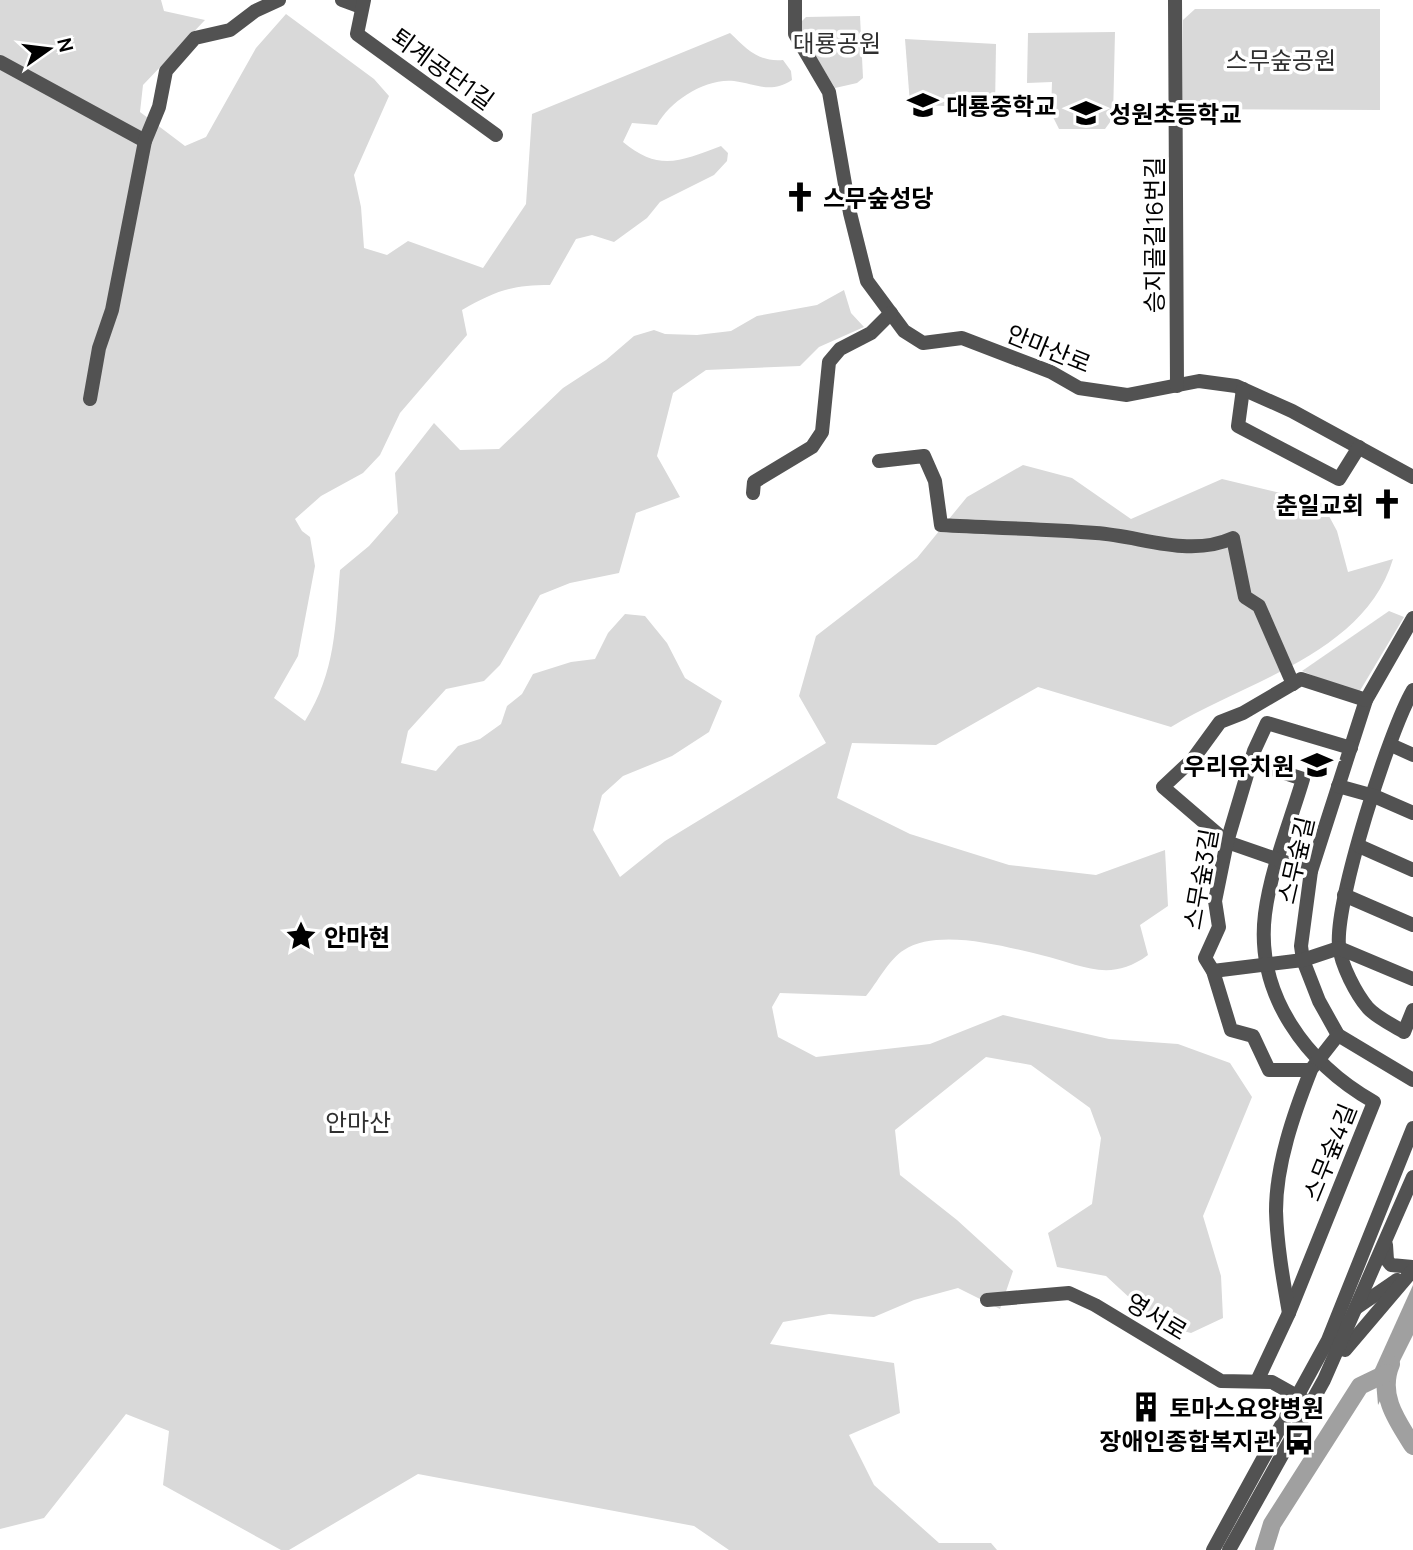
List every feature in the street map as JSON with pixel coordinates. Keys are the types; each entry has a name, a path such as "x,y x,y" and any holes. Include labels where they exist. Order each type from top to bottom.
{"street":[{"path":"90,399 99,348 112,310 145,141 159,107 166,71 195,38 230,30 255,11 279,0"},
{"path":"342,0 363,4"},
{"name":"승지골길16번길","path":"1175,0 1177,386"},
{"name":"안마산로","path":"796,1 795,34 829,92 849,213 867,281 905,331 923,343 962,338 1051,372 1079,388 1127,395 1199,381 1243,389 1292,411 1413,477"},
{"name":"퇴계공단1길","path":"363,4 357,34 496,135"},
{"path":"0,62 145,141"},
{"path":"753,493 754,482 812,447 822,432 829,362 840,349 871,333 891,313"},
{"path":"1243,389 1238,426 1339,479 1359,447"},
{"path":"879,461 923,456 935,481 941,525 1099,533 1190,546 1218,545 1233,538 1245,597 1259,606 1293,684"},
{"name":"스무숲길","path":"1413,618 1408,638 1366,700 1311,870 1301,946 1303,960 1319,1001 1338,1035 1413,1080"},
{"path":"1311,870 1227,842 1163,787 1193,759 1220,722 1243,713 1301,679 1366,700"},
{"path":"1412,696 1391,745 1344,895 1339,916 1339,948 1352,981 1369,1009 1404,1032 1413,1010"},
{"path":"1243,713 1266,723 1351,748"},
{"name":"스무숲3길","path":"1266,723 1251,762 1227,842 1215,901 1219,927 1205,958 1213,971 1231,1030 1253,1036 1269,1070 1314,1065"},
{"path":"1391,745 1413,755"},
{"name":"스무숲4길","path":"1251,762 1303,779 1278,860 1265,915 1268,965 1287,1023 1314,1065 1374,1102 1289,1313 1258,1380"},
{"path":"1338,786 1374,796 1413,813"},
{"path":"1359,846 1413,870"},
{"path":"1344,895 1413,925"},
{"path":"1213,971 1303,960 1339,948 1413,979"},
{"path":"1289,1313 1280,1262 1276,1210 1289,1136 1314,1065 1338,1035"},
{"path":"1229,1550 1305,1400 1413,1128"},
{"path":"1327,1373 1413,1177"},
{"path":"1386,1240 1387,1260 1408,1271"},
{"path":"1335,1322 1408,1271"},
{"path":"1213,1550 1305,1400 1408,1271"},
{"name":"영서로","path":"987,1300 1069,1293 1096,1305 1221,1381 1272,1382 1305,1400"}],"green space":[{"name":"안마산","path":"0,0 161,0 164,11 205,20 143,85 140,112 185,146 206,137 256,48 286,14 374,79 389,96 354,175 361,207 364,248 387,255 408,241 483,268 526,204 532,114 730,33 760,57 783,60 791,71 792,80 777,86 763,87 734,81 712,83 679,100 657,125 632,123 623,142 648,157 670,161 721,146 728,153 727,161 714,175 660,202 647,218 614,242 592,235 576,239 550,285 504,290 462,310 467,335 400,413 380,455 363,473 321,496 295,519 302,531 310,537 315,566 298,656 274,698 305,721 323,684 328,666 335,630 340,570 369,546 398,513 395,473 434,423 460,450 499,449 563,388 606,360 634,336 654,330 665,334 697,335 731,331 757,316 817,305 844,290 851,313 864,327 819,347 800,366 706,370 673,393 657,456 680,497 636,513 619,573 570,583 540,595 500,665 484,681 446,689 408,731 401,763 436,771 458,746 480,739 501,724 507,706 522,694 533,674 571,662 595,659 608,633 625,614 645,616 667,643 685,678 722,701 709,732 672,756 623,776 602,795 593,830 620,877 665,841 826,743 799,696 816,636 917,558 967,497 1023,465 1072,478 1131,519 1222,479 1322,503 1337,531 1348,572 1393,559 1379,591 1357,618 1330,641 1300,661 1171,727 1038,687 936,745 852,743 837,798 910,834 1009,865 1096,875 1165,850 1168,906 1140,925 1148,955 1134,964 1108,970 1095,969 990,944 934,940 918,944 899,954 866,996 780,993 772,1007 778,1037 816,1057 930,1044 1003,1015 1109,1039 1178,1044 1230,1063 1252,1097 1203,1216 1221,1276 1223,1318 1191,1333 1158,1324 1106,1276 1057,1267 1048,1233 1092,1204 1101,1138 1090,1108 1031,1065 986,1057 895,1130 900,1175 957,1220 1013,1271 1000,1309 958,1288 914,1300 874,1317 829,1314 783,1322 770,1344 894,1363 900,1413 849,1435 874,1485 939,1543 991,1543 997,1550 729,1550 694,1526 418,1474 289,1550 281,1550 163,1485 169,1431 126,1414 44,1518 0,1529"},
{"name":"스무숲공원","path":"1195,9 1380,9 1380,110 1183,109 1183,20"},
{"name":"대룡공원","path":"860,16 863,78 857,83 835,88 800,31 800,23 806,17"},
{"path":"1115,32 1113,118 1105,129 1059,129 1051,113 1052,82 1027,83 1028,33"},
{"path":"905,39 996,44 995,109 910,104"},
{"path":"1389,611 1404,617 1358,694 1302,671"}],"shaded area":[{"path":"1413,1285 1413,1335 1378,1405 1375,1369"}],"waterway":[{"path":"1391,1364 1388,1397 1413,1446"},
{"path":"1264,1550 1272,1524 1360,1386 1387,1373"}],"place":[{"name":"대룡중학교","path":"923,105"},
{"name":"성원초등학교","path":"1086,113"},
{"name":"스무숲성당","path":"800,197"},
{"name":"춘일교회","path":"1387,504"},
{"name":"우리유치원","path":"1317,765"},
{"name":"안마현","path":"301,936"},
{"name":"토마스요양병원","path":"1146,1407"},
{"name":"장애인종합복지관","path":"1299,1440"}]}
